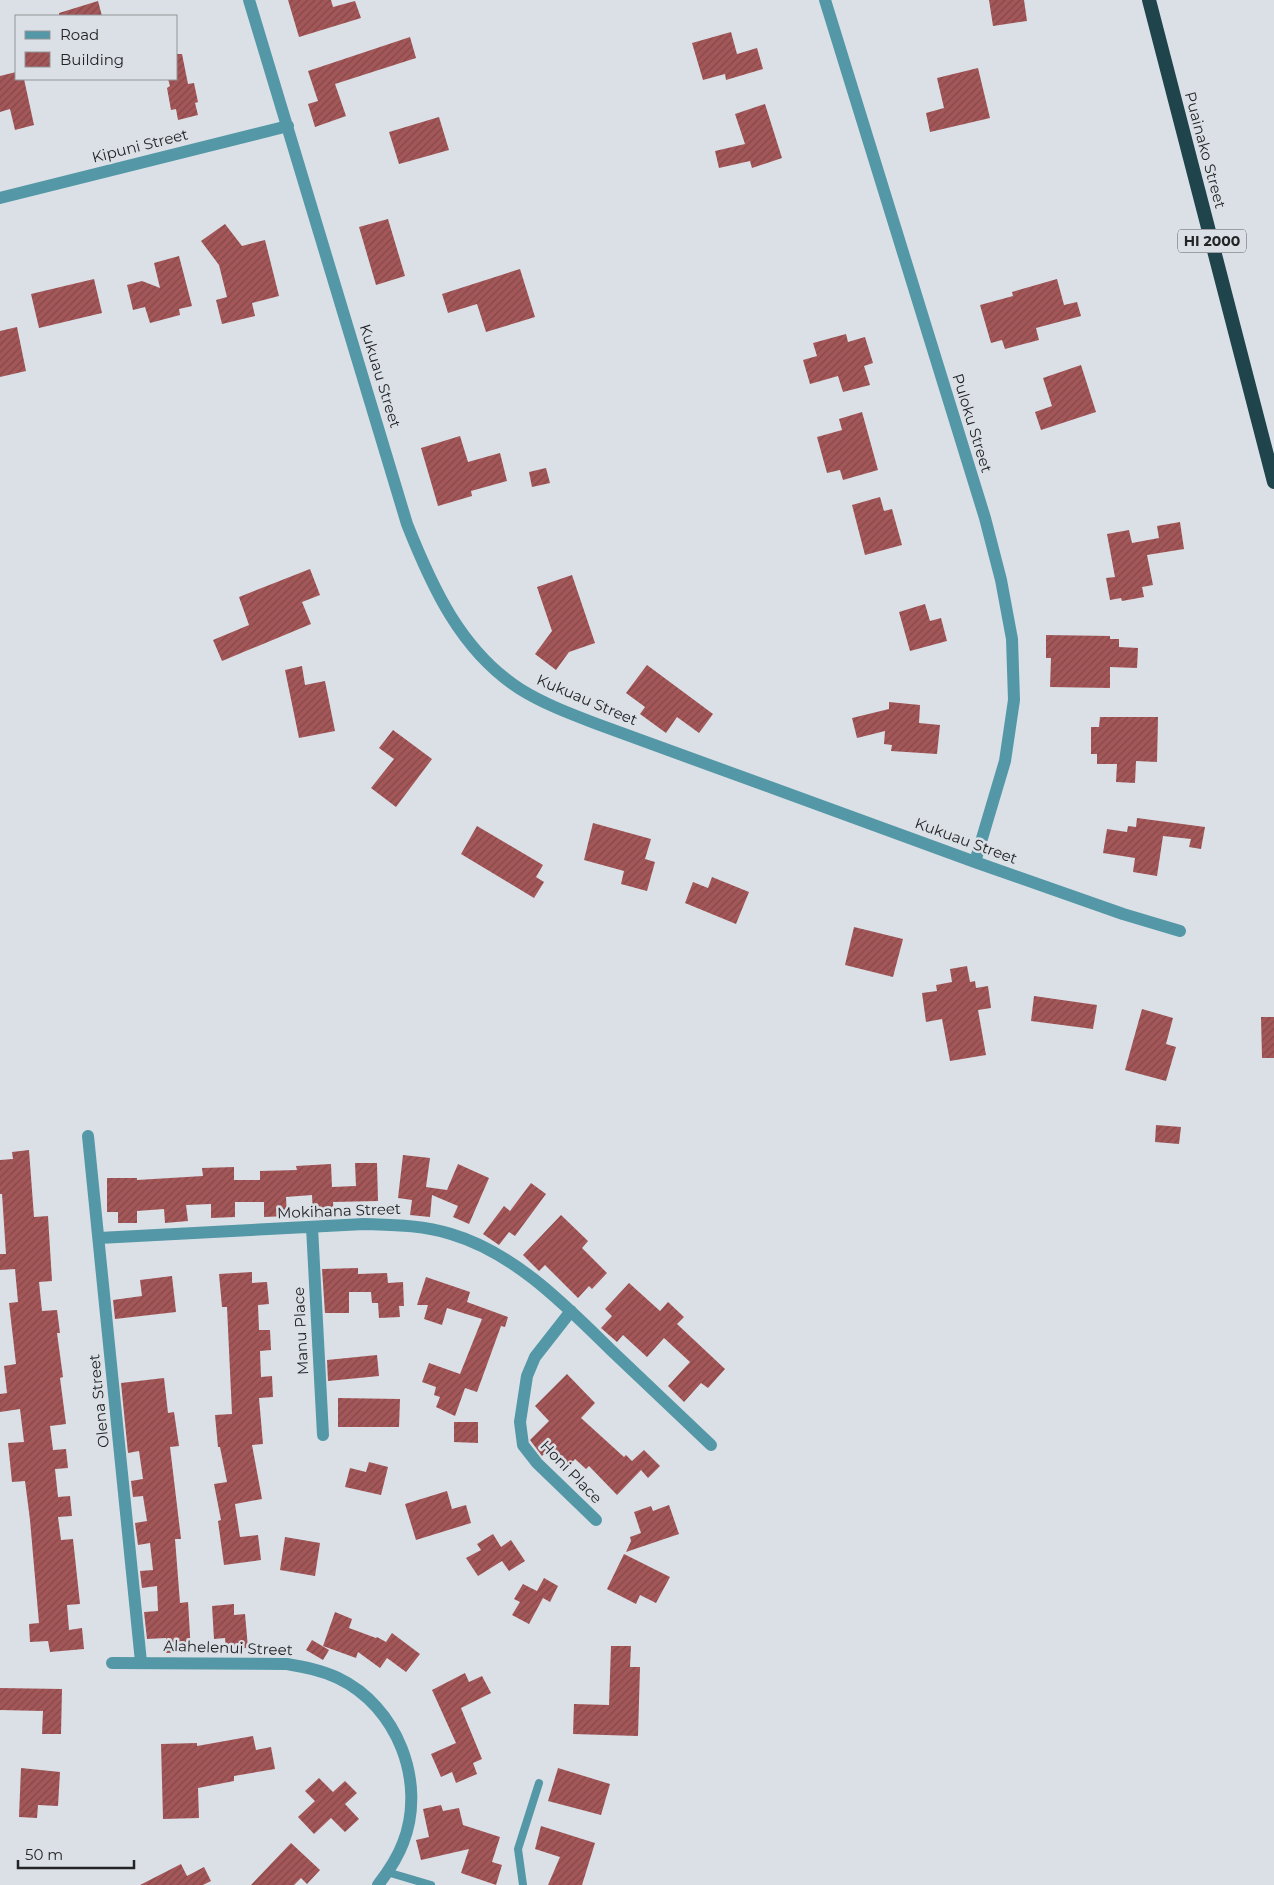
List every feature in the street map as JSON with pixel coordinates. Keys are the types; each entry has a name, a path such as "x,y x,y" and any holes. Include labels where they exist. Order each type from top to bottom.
{"highway":[{"name":"Puainako Street","path":"1149,0 1274,482"}],"street":[{"name":"Kukuau Street","path":"249,0 407,524 438,596 462,632 490,665 520,689 557,709 974,862 1123,914 1180,930"},
{"name":"Puloku Street","path":"825,0 985,518 1001,580 1012,639 1014,700 1005,761 974,862"},
{"name":"Kipuni Street","path":"0,198 288,126"},
{"name":"Olena Street","path":"88,1136 141,1662"},
{"name":"Mokihana Street","path":"99,1238 312,1226 408,1225 451,1234 491,1250 528,1275 571,1311 711,1445"},
{"name":"Manu Place","path":"312,1226 323,1435"},
{"name":"Honi Place","path":"571,1311 535,1356 527,1376 520,1422 523,1445 537,1464 596,1520"},
{"name":"Alahelenui Street","path":"112,1663 286,1664 313,1668 339,1678 362,1693 382,1712 396,1735 407,1761 411,1788 410,1816 404,1842 378,1885"}],"lane":[{"path":"523,1885 518,1849 539,1783"},
{"path":"387,1872 431,1885"}],"building":[{"path":"288,0 331,0 333,7 355,1 361,18 299,37"},
{"path":"989,0 1024,0 1027,21 993,26"},
{"path":"98,1 102,15 59,15 59,13"},
{"path":"731,32 737,54 757,48 763,69 726,80 725,74 703,80 692,43"},
{"path":"410,37 416,58 335,84 346,116 315,127 308,104 318,101 308,71"},
{"path":"178,54 182,54 188,84 194,83 198,102 195,103 198,115 178,120 176,109 171,110 167,88 170,86 168,80 178,80"},
{"path":"978,68 990,118 930,132 926,113 944,108 937,78"},
{"path":"15,72 15,80 24,80 34,125 15,130 10,109 0,112 0,76"},
{"path":"765,104 782,158 752,168 750,161 719,168 715,151 745,144 735,114"},
{"path":"439,117 449,150 399,164 389,132"},
{"path":"388,219 405,276 376,285 359,227"},
{"path":"225,224 242,246 265,240 279,296 252,303 255,316 222,324 216,300 227,297 219,265 201,241"},
{"path":"179,256 192,306 179,309 180,315 150,323 145,307 133,310 127,285 142,281 160,288 154,263"},
{"path":"520,269 535,317 486,332 477,304 448,313 442,294"},
{"path":"94,279 102,313 39,328 31,294"},
{"path":"1057,279 1064,305 1077,302 1081,316 1036,328 1039,340 1005,349 1002,340 991,343 980,305 1013,296 1012,292"},
{"path":"17,327 26,371 0,377 0,331"},
{"path":"846,334 848,342 865,337 873,363 864,366 870,385 843,392 838,376 810,384 803,360 817,356 813,343"},
{"path":"1081,365 1096,412 1041,430 1035,412 1052,406 1043,378"},
{"path":"862,412 878,470 843,480 840,470 827,473 817,437 842,430 839,419"},
{"path":"460,436 468,462 500,453 507,481 471,491 472,496 438,506 421,448"},
{"path":"546,468 550,483 532,487 529,472"},
{"path":"880,497 884,511 892,509 902,545 865,555 852,505"},
{"path":"1180,522 1184,549 1147,555 1153,585 1142,587 1144,597 1122,601 1121,598 1110,600 1106,578 1115,577 1107,534 1129,530 1132,543 1159,538 1157,526"},
{"path":"310,569 320,595 302,602 311,624 222,661 213,640 249,625 239,597"},
{"path":"572,575 595,643 569,652 556,670 535,654 552,631 537,587"},
{"path":"925,604 930,621 941,618 947,641 910,651 899,612"},
{"path":"1046,635 1110,636 1110,639 1119,639 1119,647 1138,648 1137,668 1110,667 1110,688 1050,687 1051,658 1046,658"},
{"path":"647,665 713,714 699,733 677,717 666,733 640,714 645,707 626,693"},
{"path":"302,666 305,685 325,681 335,731 299,738 285,670"},
{"path":"889,702 920,705 919,723 940,725 937,754 891,751 892,745 884,744 885,731 857,738 852,718 889,709"},
{"path":"1100,717 1158,717 1157,762 1136,761 1135,783 1116,782 1117,764 1097,764 1097,754 1091,754 1091,727 1099,727"},
{"path":"393,730 432,759 396,807 371,788 394,759 379,748"},
{"path":"1137,818 1205,827 1201,849 1189,847 1191,839 1163,836 1157,876 1133,872 1135,858 1103,853 1107,829 1127,832 1128,826 1136,827"},
{"path":"593,823 651,839 645,859 655,862 647,891 621,884 624,871 584,860"},
{"path":"477,826 543,865 536,877 544,882 534,898 461,854"},
{"path":"712,877 749,892 736,924 685,903 693,882 708,888"},
{"path":"854,927 903,939 893,977 845,965"},
{"path":"967,966 970,982 975,981 976,988 988,986 991,1008 978,1010 986,1055 950,1061 942,1019 926,1022 922,993 937,991 936,985 952,982 950,969"},
{"path":"1034,996 1097,1005 1093,1029 1031,1021"},
{"path":"1142,1009 1173,1018 1166,1044 1176,1047 1166,1081 1125,1070"},
{"path":"1261,1017 1274,1017 1274,1058 1262,1058"},
{"path":"1156,1125 1181,1127 1179,1144 1155,1142"},
{"path":"29,1150 34,1217 48,1216 52,1281 39,1282 42,1311 57,1310 60,1333 57,1333 63,1377 60,1378 66,1424 50,1426 53,1450 66,1449 68,1468 55,1469 58,1497 70,1496 72,1516 58,1517 61,1540 73,1539 80,1604 67,1605 69,1630 82,1628 84,1649 50,1652 48,1641 30,1642 29,1624 39,1623 30,1520 25,1481 12,1482 8,1443 24,1442 20,1409 0,1412 0,1394 7,1393 4,1366 16,1364 9,1303 18,1302 15,1269 0,1270 0,1254 6,1254 2,1194 0,1194 0,1160 13,1159 12,1152"},
{"path":"403,1155 430,1158 426,1187 447,1190 458,1164 489,1178 469,1224 453,1217 458,1206 432,1195 430,1217 410,1215 412,1200 398,1198"},
{"path":"355,1163 377,1163 378,1201 333,1202 334,1217 318,1218 318,1215 313,1215 312,1195 286,1197 287,1216 264,1217 264,1202 235,1202 235,1217 211,1218 211,1204 186,1205 188,1221 165,1223 164,1209 137,1211 137,1223 118,1223 118,1212 107,1212 107,1178 137,1178 137,1180 203,1176 202,1168 234,1167 234,1180 260,1180 260,1171 297,1170 296,1166 331,1164 332,1187 356,1186"},
{"path":"531,1183 546,1194 515,1236 509,1232 499,1245 483,1234 504,1206 510,1211"},
{"path":"561,1215 588,1241 582,1248 607,1273 592,1289 589,1286 578,1298 545,1265 539,1271 523,1255"},
{"path":"358,1268 358,1274 387,1273 388,1283 403,1282 404,1306 399,1306 400,1317 379,1318 378,1303 372,1303 371,1292 349,1292 349,1313 325,1313 322,1269"},
{"path":"252,1272 252,1283 267,1282 269,1304 258,1305 259,1330 270,1330 271,1350 260,1351 261,1377 272,1376 273,1397 259,1398 263,1444 252,1445 262,1499 235,1504 240,1537 258,1535 261,1560 224,1565 218,1521 221,1520 214,1484 227,1482 220,1447 218,1447 215,1415 232,1414 227,1307 222,1307 219,1274"},
{"path":"172,1276 176,1312 115,1319 113,1300 142,1296 140,1280"},
{"path":"426,1277 470,1292 467,1302 508,1317 505,1327 501,1326 477,1392 465,1388 455,1416 436,1407 440,1397 434,1395 436,1387 422,1382 429,1363 460,1374 482,1319 447,1308 442,1325 424,1319 428,1305 417,1305"},
{"path":"629,1283 660,1311 668,1302 684,1317 677,1324 725,1369 708,1388 701,1383 684,1402 668,1386 690,1362 664,1338 647,1357 623,1335 617,1342 601,1328 612,1316 605,1309"},
{"path":"377,1355 379,1376 328,1381 327,1360"},
{"path":"567,1374 595,1403 581,1418 624,1457 626,1455 632,1461 644,1450 660,1466 648,1478 641,1470 617,1495 589,1466 586,1469 575,1459 565,1471 545,1453 542,1456 530,1440 549,1421 535,1406"},
{"path":"164,1378 168,1413 174,1412 179,1446 170,1447 181,1539 175,1539 180,1603 188,1602 191,1652 166,1653 166,1638 147,1639 144,1612 158,1611 157,1586 142,1588 140,1571 153,1570 150,1543 138,1545 135,1523 147,1521 143,1496 133,1497 131,1481 143,1479 139,1451 128,1453 121,1383"},
{"path":"338,1398 400,1399 399,1427 338,1427"},
{"path":"454,1422 478,1422 478,1443 454,1442"},
{"path":"369,1462 388,1467 381,1495 345,1487 350,1468 366,1472"},
{"path":"447,1491 452,1509 466,1505 471,1523 416,1540 405,1504"},
{"path":"669,1505 679,1534 626,1552 631,1541 630,1537 641,1533 634,1512 651,1506 653,1511"},
{"path":"493,1534 501,1547 511,1540 525,1561 509,1571 502,1561 478,1576 466,1558 481,1550 477,1544"},
{"path":"285,1537 320,1543 315,1576 280,1570"},
{"path":"624,1554 670,1577 656,1603 640,1595 636,1604 607,1589"},
{"path":"544,1578 558,1586 550,1602 543,1598 529,1624 512,1615 520,1602 514,1599 523,1584 537,1591"},
{"path":"234,1604 234,1615 245,1614 248,1648 226,1649 225,1638 214,1639 212,1606"},
{"path":"335,1612 352,1619 349,1628 386,1642 392,1633 420,1654 406,1672 387,1658 380,1668 358,1652 356,1658 323,1646"},
{"path":"312,1640 329,1650 323,1660 306,1650"},
{"path":"611,1646 631,1646 630,1667 640,1667 638,1736 573,1734 574,1704 609,1705"},
{"path":"465,1673 469,1682 482,1676 491,1693 461,1708 482,1759 473,1763 477,1774 456,1783 452,1772 441,1777 431,1754 456,1743 432,1690"},
{"path":"0,1688 62,1689 61,1734 42,1734 43,1711 0,1710"},
{"path":"253,1736 256,1750 271,1747 275,1769 234,1776 234,1781 198,1788 199,1818 163,1819 161,1744 197,1743 197,1746"},
{"path":"21,1768 60,1772 58,1806 38,1805 37,1818 19,1817"},
{"path":"558,1768 610,1784 601,1815 548,1801"},
{"path":"319,1778 333,1792 345,1781 357,1793 345,1804 359,1819 345,1832 331,1818 314,1834 298,1817 315,1801 305,1791"},
{"path":"441,1805 443,1811 459,1808 463,1825 500,1837 492,1862 502,1865 496,1885 461,1873 469,1849 421,1860 416,1840 429,1837 423,1809"},
{"path":"541,1826 595,1843 582,1885 548,1885 560,1857 535,1849"},
{"path":"291,1843 320,1870 307,1884 301,1878 294,1885 251,1885"},
{"path":"181,1864 187,1876 204,1867 211,1881 203,1885 140,1885"}]}
